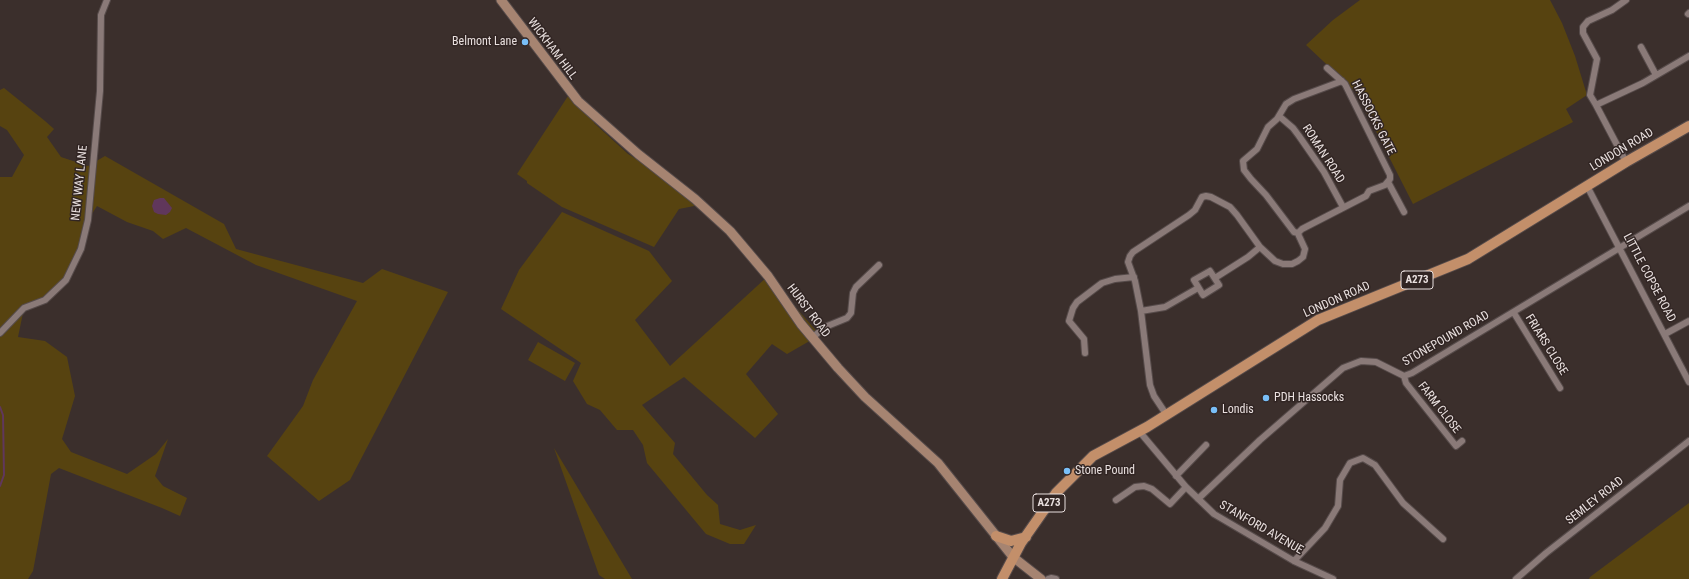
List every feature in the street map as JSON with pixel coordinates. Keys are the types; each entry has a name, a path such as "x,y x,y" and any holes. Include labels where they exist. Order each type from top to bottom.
{"main road":[{"name":"WICKHAM HILL","path":"501,0 570,93"},
{"name":"HURST ROAD","path":"570,93 609,129 695,199 730,231 754,258 812,338 865,396 938,463 1013,557 1041,579"},
{"name":"LONDON ROAD","path":"1013,557 1056,493 1093,456 1139,431 1318,320 1468,259 1626,162 1689,126"},
{"path":"996,536 1011,541 1026,537"},
{"name":"A273","path":"1002,579 1013,557"}],"street":[{"name":"NEW WAY LANE","path":"0,333 24,308 45,300 66,280 81,249 88,220 100,91 101,15 106,0"},
{"path":"1626,0 1612,10 1588,21 1583,27 1583,33 1597,59 1590,95 1626,162"},
{"path":"1641,47 1656,75"},
{"path":"1596,105 1642,83 1689,56"},
{"name":"HASSOCKS GATE","path":"1328,68 1345,84 1390,175 1388,182 1404,212"},
{"path":"1166,414 1154,396 1150,385 1134,277 1128,262 1133,252 1189,215 1195,210 1202,198 1206,196 1230,207 1237,214 1260,247 1275,261 1283,264 1292,264 1303,257 1305,249 1298,233 1294,232 1286,223 1242,164 1243,160 1257,149 1268,127 1279,116 1286,104 1294,99 1342,81"},
{"name":"ROMAN ROAD","path":"1279,116 1300,136 1324,172 1343,207"},
{"path":"1298,233 1313,222 1366,196 1369,191 1388,182"},
{"name":"LITTLE COPSE ROAD","path":"1587,186 1689,382"},
{"name":"STONEPOUND ROAD","path":"1198,499 1260,440 1343,368 1361,361 1376,362 1404,376 1412,373 1514,313 1689,206"},
{"path":"1214,278 1248,257 1260,247"},
{"path":"812,338 825,327 847,318 850,313 856,287 879,265"},
{"path":"1210,270 1219,285 1203,295 1198,288 1194,280 1210,270"},
{"path":"1085,353 1084,339 1069,321 1073,308 1077,302 1102,283 1115,279 1134,277"},
{"path":"1140,311 1165,307 1198,288"},
{"name":"FRIARS CLOSE","path":"1514,313 1560,388"},
{"path":"1665,334 1689,320"},
{"name":"FARM CLOSE","path":"1404,376 1406,383 1456,446 1462,441"},
{"name":"STANFORD AVENUE","path":"1139,431 1176,476 1214,514 1294,561 1333,579"},
{"name":"SEMLEY ROAD","path":"1516,579 1546,553 1689,441"},
{"path":"1176,476 1206,445"},
{"path":"1294,561 1325,528 1338,506 1340,480 1350,463 1363,458 1375,465 1403,503 1443,539"},
{"path":"1116,500 1136,487 1144,486 1152,489 1170,504 1186,487"},
{"path":"1048,579 1056,579"}],"shaded area":[{"path":"1360,0 1550,0 1562,23 1575,56 1587,95 1566,109 1573,122 1413,204 1356,92 1306,45 1333,20"},
{"path":"4,88 54,129 47,137 61,157 88,166 105,156 224,224 236,249 363,283 382,269 448,292 350,480 319,501 267,456 303,406 313,380 357,301 256,265 186,228 163,239 153,231 127,222 97,206 88,220 84,238 66,280 45,300 24,308 18,337 45,341 67,357 75,396 62,439 71,452 127,474 156,454 168,439 155,476 163,486 187,498 180,516 59,468 51,474 33,571 28,579 0,579 0,177 12,177 24,155 7,130 0,126 0,90"},
{"path":"570,93 597,118 594,123 628,154 661,174 699,205 679,209 654,247 562,207 527,183 527,181 517,174"},
{"path":"164,198 172,208 166,215 154,212 152,206 154,200"},
{"path":"562,212 649,251 672,281 635,320 670,366 768,276 820,335 787,354 772,344 746,374 778,414 755,438 684,377 642,405 675,443 673,454 707,495 718,505 720,524 740,530 756,525 744,544 730,544 706,534 647,463 643,445 633,430 617,430 600,410 587,404 573,381 581,363 501,309 519,270"},
{"path":"538,342 575,363 565,381 528,360"},
{"path":"554,448 632,579 605,579 599,575"},
{"path":"1689,503 1689,579 1589,579 1590,577"}],"waterway":[{"path":"0,407 3,415 4,475 0,486"}],"place":[{"name":"Belmont Lane","path":"525,42"},
{"name":"PDH Hassocks","path":"1266,398"},
{"name":"Londis","path":"1214,410"},
{"name":"Stone Pound","path":"1067,471"}]}
